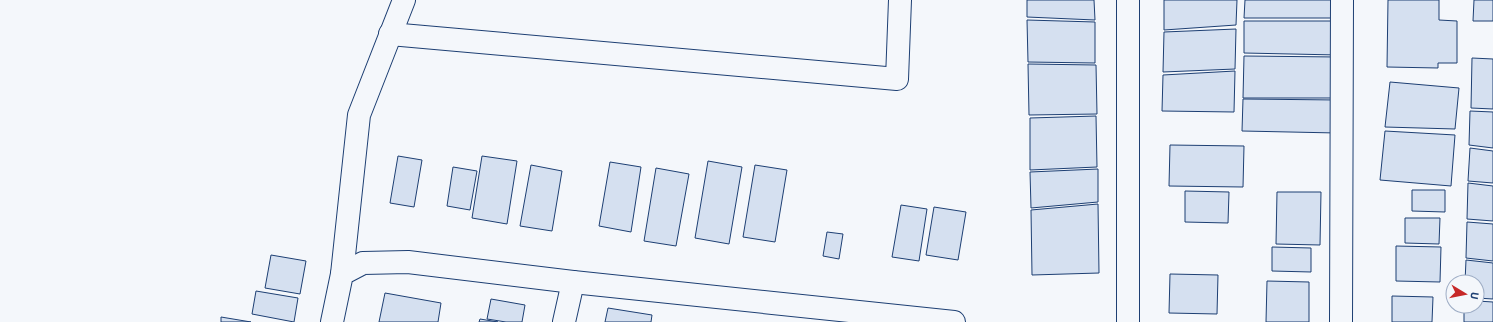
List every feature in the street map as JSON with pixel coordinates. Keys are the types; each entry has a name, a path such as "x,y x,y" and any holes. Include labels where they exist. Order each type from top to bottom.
{"street":[{"path":"332,322 342,274 359,115 404,0"},
{"path":"390,34 897,79 900,0"},
{"path":"1128,0 1128,322"},
{"path":"1341,322 1342,0"},
{"path":"342,274 363,263 408,262 573,282 787,313 954,322"},
{"path":"564,322 573,282"}],"building":[{"path":"1027,0 1094,0 1095,20 1027,17"},
{"path":"1164,0 1237,0 1236,25 1164,30"},
{"path":"1245,0 1339,0 1339,18 1244,18"},
{"path":"1388,0 1439,0 1439,20 1457,21 1457,63 1438,63 1438,68 1387,67"},
{"path":"1474,0 1493,0 1493,21 1473,21"},
{"path":"1027,20 1095,22 1095,63 1028,62"},
{"path":"1244,21 1339,21 1338,55 1244,53"},
{"path":"1236,29 1235,69 1163,72 1164,32"},
{"path":"1244,56 1338,57 1337,98 1243,98"},
{"path":"1472,58 1493,59 1493,109 1471,108"},
{"path":"1028,64 1096,65 1097,114 1029,115"},
{"path":"1235,71 1234,112 1162,111 1163,75"},
{"path":"1390,82 1459,88 1455,129 1385,127"},
{"path":"1243,99 1338,100 1337,133 1242,131"},
{"path":"1470,111 1493,112 1493,148 1469,145"},
{"path":"1096,116 1097,167 1030,170 1030,118"},
{"path":"1385,131 1455,135 1451,186 1380,180"},
{"path":"1170,145 1244,146 1243,187 1169,186"},
{"path":"1470,148 1493,151 1493,183 1468,181"},
{"path":"398,156 422,160 414,207 390,203"},
{"path":"482,156 517,161 507,224 472,218"},
{"path":"708,161 742,167 729,244 695,238"},
{"path":"610,162 641,167 631,232 599,226"},
{"path":"531,165 562,171 552,231 520,226"},
{"path":"755,165 787,170 775,242 743,237"},
{"path":"453,167 477,171 470,210 447,206"},
{"path":"656,168 689,174 676,246 644,241"},
{"path":"1098,169 1098,202 1031,208 1030,172"},
{"path":"1468,183 1493,186 1493,221 1467,219"},
{"path":"1412,190 1445,190 1445,212 1412,211"},
{"path":"1185,191 1229,192 1228,223 1185,222"},
{"path":"1277,192 1321,192 1320,245 1276,244"},
{"path":"1098,204 1099,273 1032,275 1031,210"},
{"path":"901,205 927,209 919,261 892,257"},
{"path":"934,207 966,212 958,260 926,255"},
{"path":"1405,218 1440,218 1439,244 1405,243"},
{"path":"1467,222 1493,224 1493,261 1466,258"},
{"path":"827,232 843,234 839,259 823,256"},
{"path":"1396,246 1441,247 1440,282 1396,281"},
{"path":"1272,247 1311,248 1311,272 1272,271"},
{"path":"271,255 306,261 300,294 265,288"},
{"path":"1466,260 1493,263 1493,299 1485,298 1485,274 1465,274"},
{"path":"1170,274 1218,275 1217,314 1169,313"},
{"path":"1267,281 1309,282 1309,322 1266,322"},
{"path":"256,291 298,298 294,322 252,314"},
{"path":"385,293 441,303 438,322 379,322"},
{"path":"1392,296 1433,297 1432,322 1392,322"},
{"path":"491,299 525,305 522,322 506,322 487,319"},
{"path":"1485,302 1493,302 1493,322 1464,322 1464,314 1485,314"},
{"path":"608,308 652,315 651,322 605,322"},
{"path":"221,317 251,322 221,322"},
{"path":"480,319 498,322 479,322"}]}
